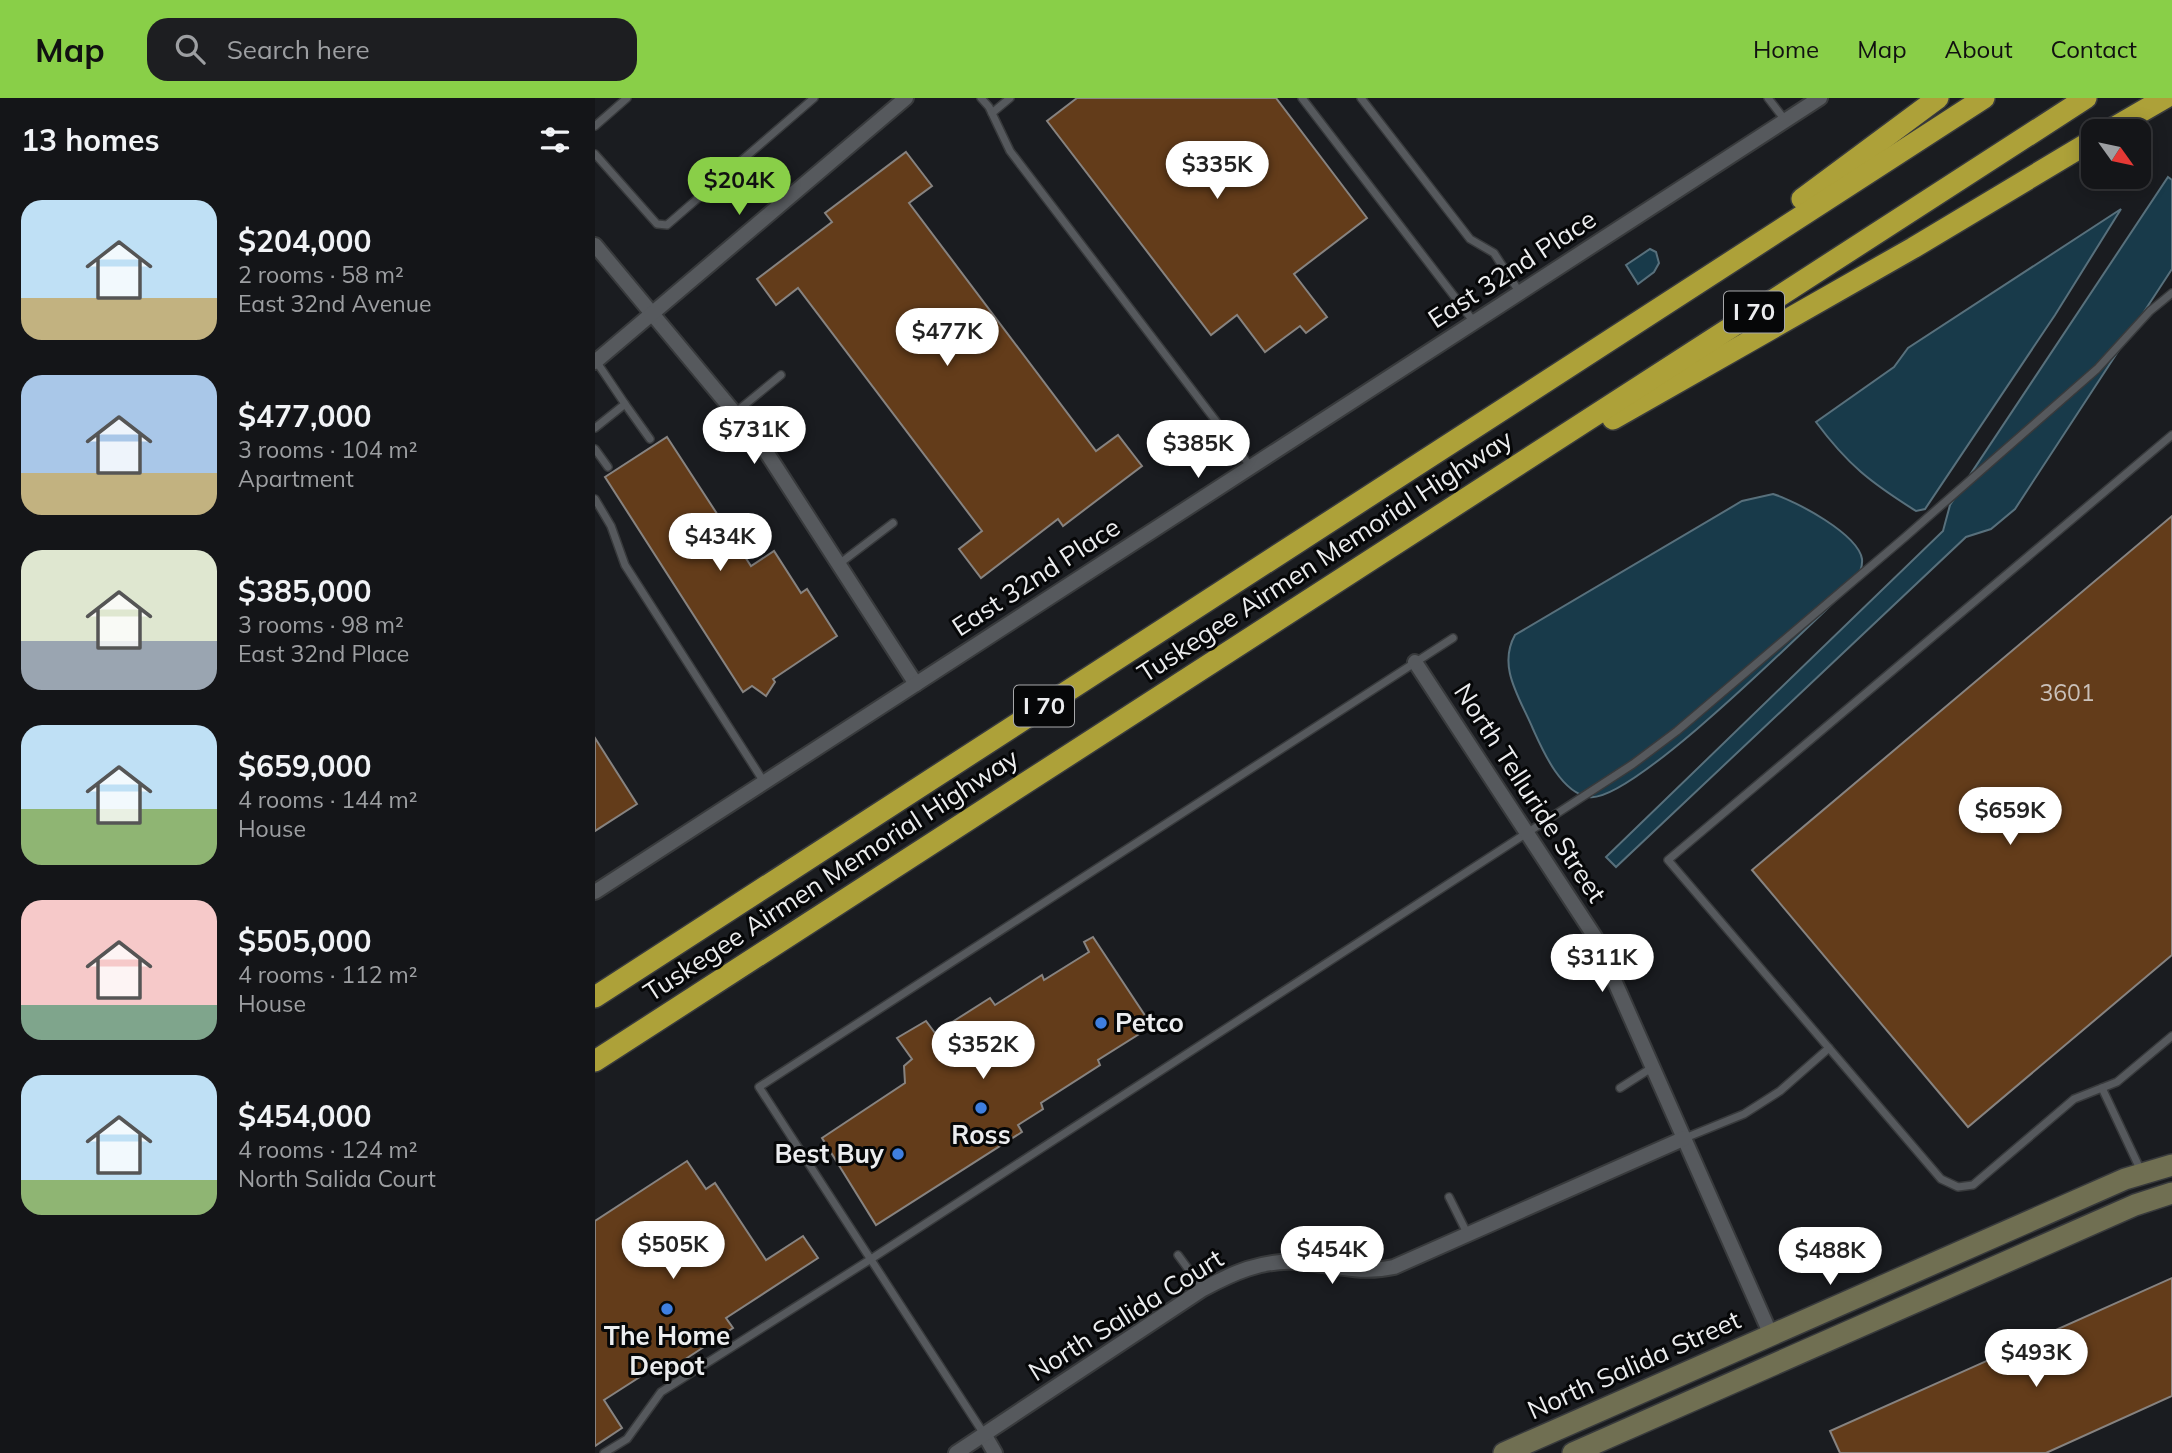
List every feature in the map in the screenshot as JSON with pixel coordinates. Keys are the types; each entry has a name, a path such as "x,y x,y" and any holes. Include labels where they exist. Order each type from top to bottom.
{"highway":[{"path":"1492,415 1776,218 1938,98"},
{"name":"Tuskegee Airmen Memorial Highway","path":"595,997 1984,98"},
{"name":"Tuskegee Airmen Memorial Highway","path":"595,1061 2086,98"},
{"path":"2123,119 2154,98"},
{"path":"2127,119 2165,98"},
{"path":"1423,527 1860,278 2081,146"}],"street":[{"path":"596,361 906,98"},
{"name":"East 32nd Place","path":"595,892 1820,98"},
{"path":"595,245 763,447 916,684"},
{"name":"North Telluride Street","path":"1415,662 1595,937 1771,1335"},
{"name":"North Salida Court","path":"956,1453 1203,1289 1239,1272 1265,1263 1298,1262 1344,1270 1378,1271 1418,1257 1685,1138"},
{"name":"North Salida Street","path":"1504,1453 2142,1173 2172,1165"},
{"path":"1573,1453 2135,1205 2172,1194"},
{"path":"984,1434 995,1453"}],"lane":[{"path":"595,125 627,98"},
{"path":"595,154 657,224 667,225 814,98"},
{"path":"981,98 992,113 1010,151 1251,467"},
{"path":"992,113 1010,98"},
{"path":"1303,98 1474,322"},
{"path":"1361,98 1470,239 1495,253 1520,293"},
{"path":"1767,98 1785,121"},
{"path":"604,1453 627,1439 661,1392 1528,834 1677,731 2098,369 2150,311 2172,293"},
{"path":"596,361 650,439"},
{"path":"736,412 781,375"},
{"path":"595,428 625,404"},
{"path":"2172,435 1668,860 1941,1179 1958,1187 1973,1185 2074,1099 2117,1082 2172,1036"},
{"path":"595,449 608,467"},
{"path":"595,499 611,526 625,565 764,782"},
{"path":"839,564 893,523"},
{"path":"984,1434 759,1087 1453,638"},
{"path":"1685,1138 1744,1114 1780,1091 1829,1048"},
{"path":"1620,1088 1653,1067"},
{"path":"2102,1088 2142,1173"},
{"path":"1449,1196 1468,1235"},
{"path":"1178,1255 1203,1289"}],"water":[{"path":"2168,177 2172,180 2172,269 2015,509 1991,529 1966,537 1616,867 1606,857 1943,531 1950,505"},
{"path":"2121,209 2055,315 1925,509 1916,511 1885,491 1839,450 1816,422 1894,367 1908,348"},
{"path":"1650,249 1656,252 1659,263 1654,272 1638,284 1626,265"},
{"path":"1773,494 1810,511 1850,539 1862,559 1861,570 1852,585 1722,707 1643,772 1611,791 1589,797 1570,788 1554,770 1512,682 1508,659 1515,635 1742,501"}],"building":[{"path":"1077,98 1276,98 1367,218 1294,274 1327,317 1306,333 1300,326 1265,352 1237,315 1211,335 1047,121"},
{"path":"906,152 932,186 909,203 1096,451 1118,435 1142,466 1063,526 1058,519 981,578 959,549 982,531 798,288 776,305 757,279 832,222 825,213"},
{"path":"667,437 751,566 774,551 801,593 807,589 837,636 773,679 775,682 766,696 752,686 743,692 605,477"},
{"path":"2172,516 2172,955 1968,1127 1752,870"},
{"path":"595,738 637,804 595,831"},
{"path":"1093,937 1152,1026 1098,1060 1100,1065 1041,1103 1043,1109 1018,1125 1022,1132 876,1225 822,1138 905,1083 904,1066 912,1059 897,1038 926,1021 935,1033 990,998 995,1005 1042,975 1044,980 1089,952 1084,942"},
{"name":"The Home Depot","path":"687,1161 706,1189 715,1183 766,1260 803,1236 818,1258 726,1318 733,1328 664,1373 657,1366 604,1400 622,1428 595,1446 595,1221"},
{"path":"2172,1278 2172,1396 2046,1453 1840,1453 1830,1431"}],"place":[{"name":"Petco","path":"1101,1023"},
{"name":"Ross","path":"981,1108"},
{"name":"Best Buy","path":"898,1154"},
{"name":"The Home Depot","path":"667,1309"}]}
